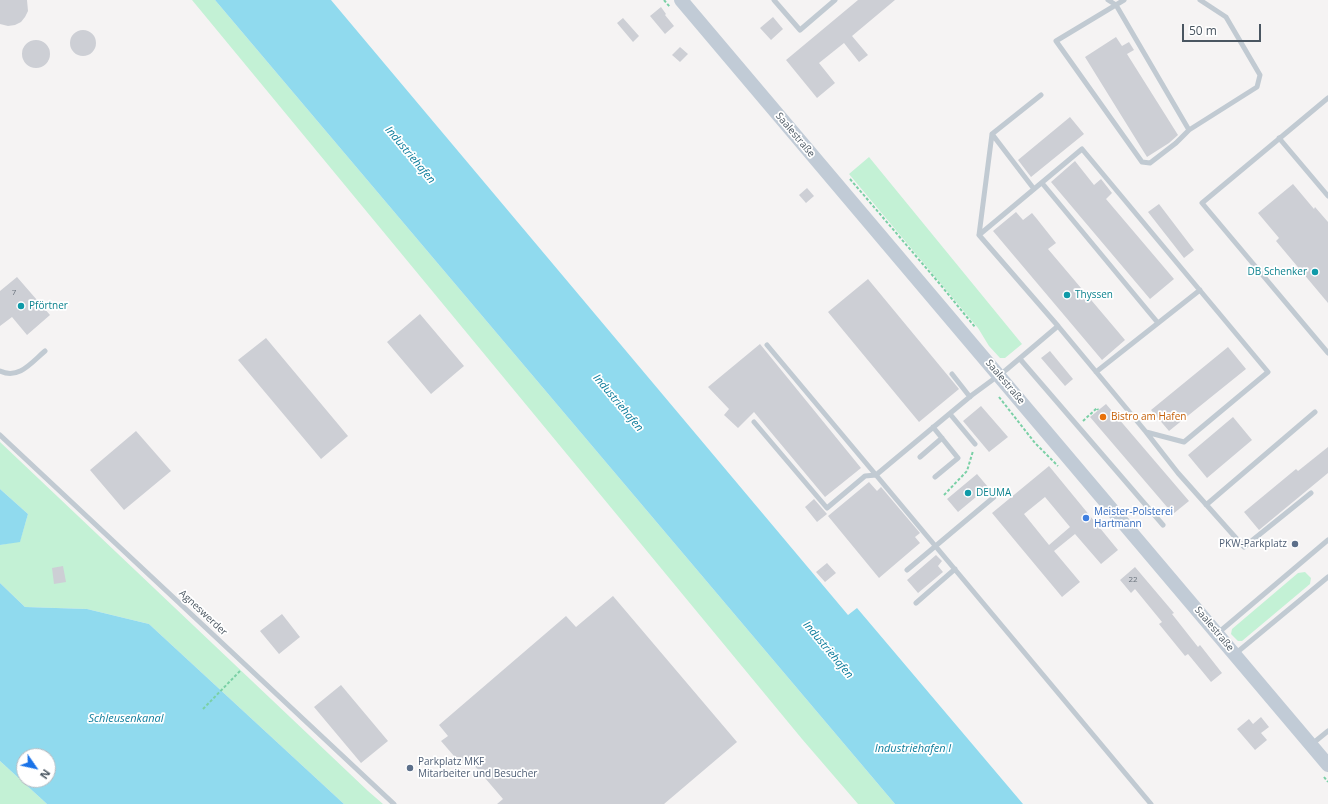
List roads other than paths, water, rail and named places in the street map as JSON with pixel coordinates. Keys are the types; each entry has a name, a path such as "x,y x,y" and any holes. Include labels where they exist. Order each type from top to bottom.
{"main road":[{"name":"Saalestraße","path":"681,0 1328,765"}],"lane":[{"path":"774,0 800,30 835,0"},
{"path":"1108,0 1116,5 1189,130"},
{"path":"1124,0 1056,41 1142,162 1150,163 1176,143 1189,130 1257,87 1260,75 1226,16 1200,0"},
{"path":"1041,95 992,134 979,235 1058,326 1178,473 1244,547 1311,493"},
{"path":"1328,98 1202,203 1328,353"},
{"path":"992,134 1034,189"},
{"path":"1279,138 1328,196"},
{"path":"979,235 1082,149 1268,372 1184,442 1146,432"},
{"path":"1042,183 1158,323"},
{"path":"1096,372 1200,290"},
{"path":"754,422 826,508 865,476 876,475 970,396 988,382 1000,376 1058,326"},
{"path":"767,345 1151,804"},
{"path":"0,371 8,374 19,372 45,351"},
{"path":"1020,359 1163,525"},
{"path":"952,374 970,396"},
{"path":"1206,505 1315,412"},
{"path":"950,414 975,444"},
{"path":"933,427 958,458 935,478"},
{"name":"Agneswerder","path":"0,435 394,804"},
{"path":"920,457 942,438"},
{"path":"908,570 994,497"},
{"path":"1217,633 1328,540"},
{"path":"916,603 955,569"},
{"path":"1235,654 1328,577"},
{"path":"1312,745 1328,731"}],"water":[{"name":"Industriehafen I","path":"215,0 331,0 848,615 857,608 1023,804 895,804"},
{"path":"0,489 28,514 20,542 0,545"},
{"name":"Schleusenkanal","path":"0,583 25,607 87,609 149,624 344,804 47,804 30,788 56,788 56,748 16,748 16,776 0,761"}],"place":[{"name":"DB Schenker","path":"1315,272"},
{"name":"Thyssen","path":"1067,295"},
{"name":"Pförtner","path":"21,306"},
{"name":"Bistro am Hafen","path":"1103,417"},
{"name":"DEUMA","path":"968,493"},
{"name":"Meister-Polsterei Hartmann","path":"1086,518"},
{"name":"PKW-Parkplatz","path":"1295,544"},
{"name":"Parkplatz MKF Mitarbeiter und Besucher","path":"410,768"}],"water label":[{"name":"Industriehafen","path":"410,155"},
{"name":"Industriehafen","path":"618,403"},
{"name":"Industriehafen","path":"828,650"}]}
